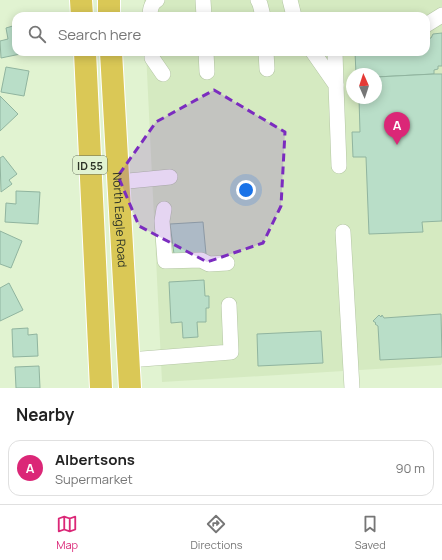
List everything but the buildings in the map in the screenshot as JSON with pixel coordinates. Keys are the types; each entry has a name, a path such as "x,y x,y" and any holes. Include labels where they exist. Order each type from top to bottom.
{"highway":[{"path":"81,0 82,12"},
{"path":"108,0 109,12"},
{"name":"ID 55","path":"84,56 101,388"},
{"name":"North Eagle Road","path":"111,56 130,388"}],"street":[{"path":"150,12 151,7 157,0"},
{"path":"203,0 204,12"},
{"path":"258,0 262,12"},
{"path":"290,0 293,12"},
{"path":"430,22 442,15"},
{"path":"152,56 164,74"},
{"path":"206,56 208,72"},
{"path":"266,56 267,69"},
{"path":"316,56 336,85"},
{"path":"335,56 339,166"},
{"path":"118,182 170,177"},
{"path":"164,209 162,221 165,261 201,260 209,264 227,263"},
{"path":"343,232 352,388"},
{"path":"129,360 232,352 229,305"}],"highlighted area":[{"path":"214,90 285,132 281,206 263,243 207,262 139,226 118,176 156,122"}],"shaded area":[{"path":"144,0 442,0 441,365 162,382 146,56 430,56 430,12 144,12"}],"place":[{"name":"Albertsons","path":"397,145"}]}
